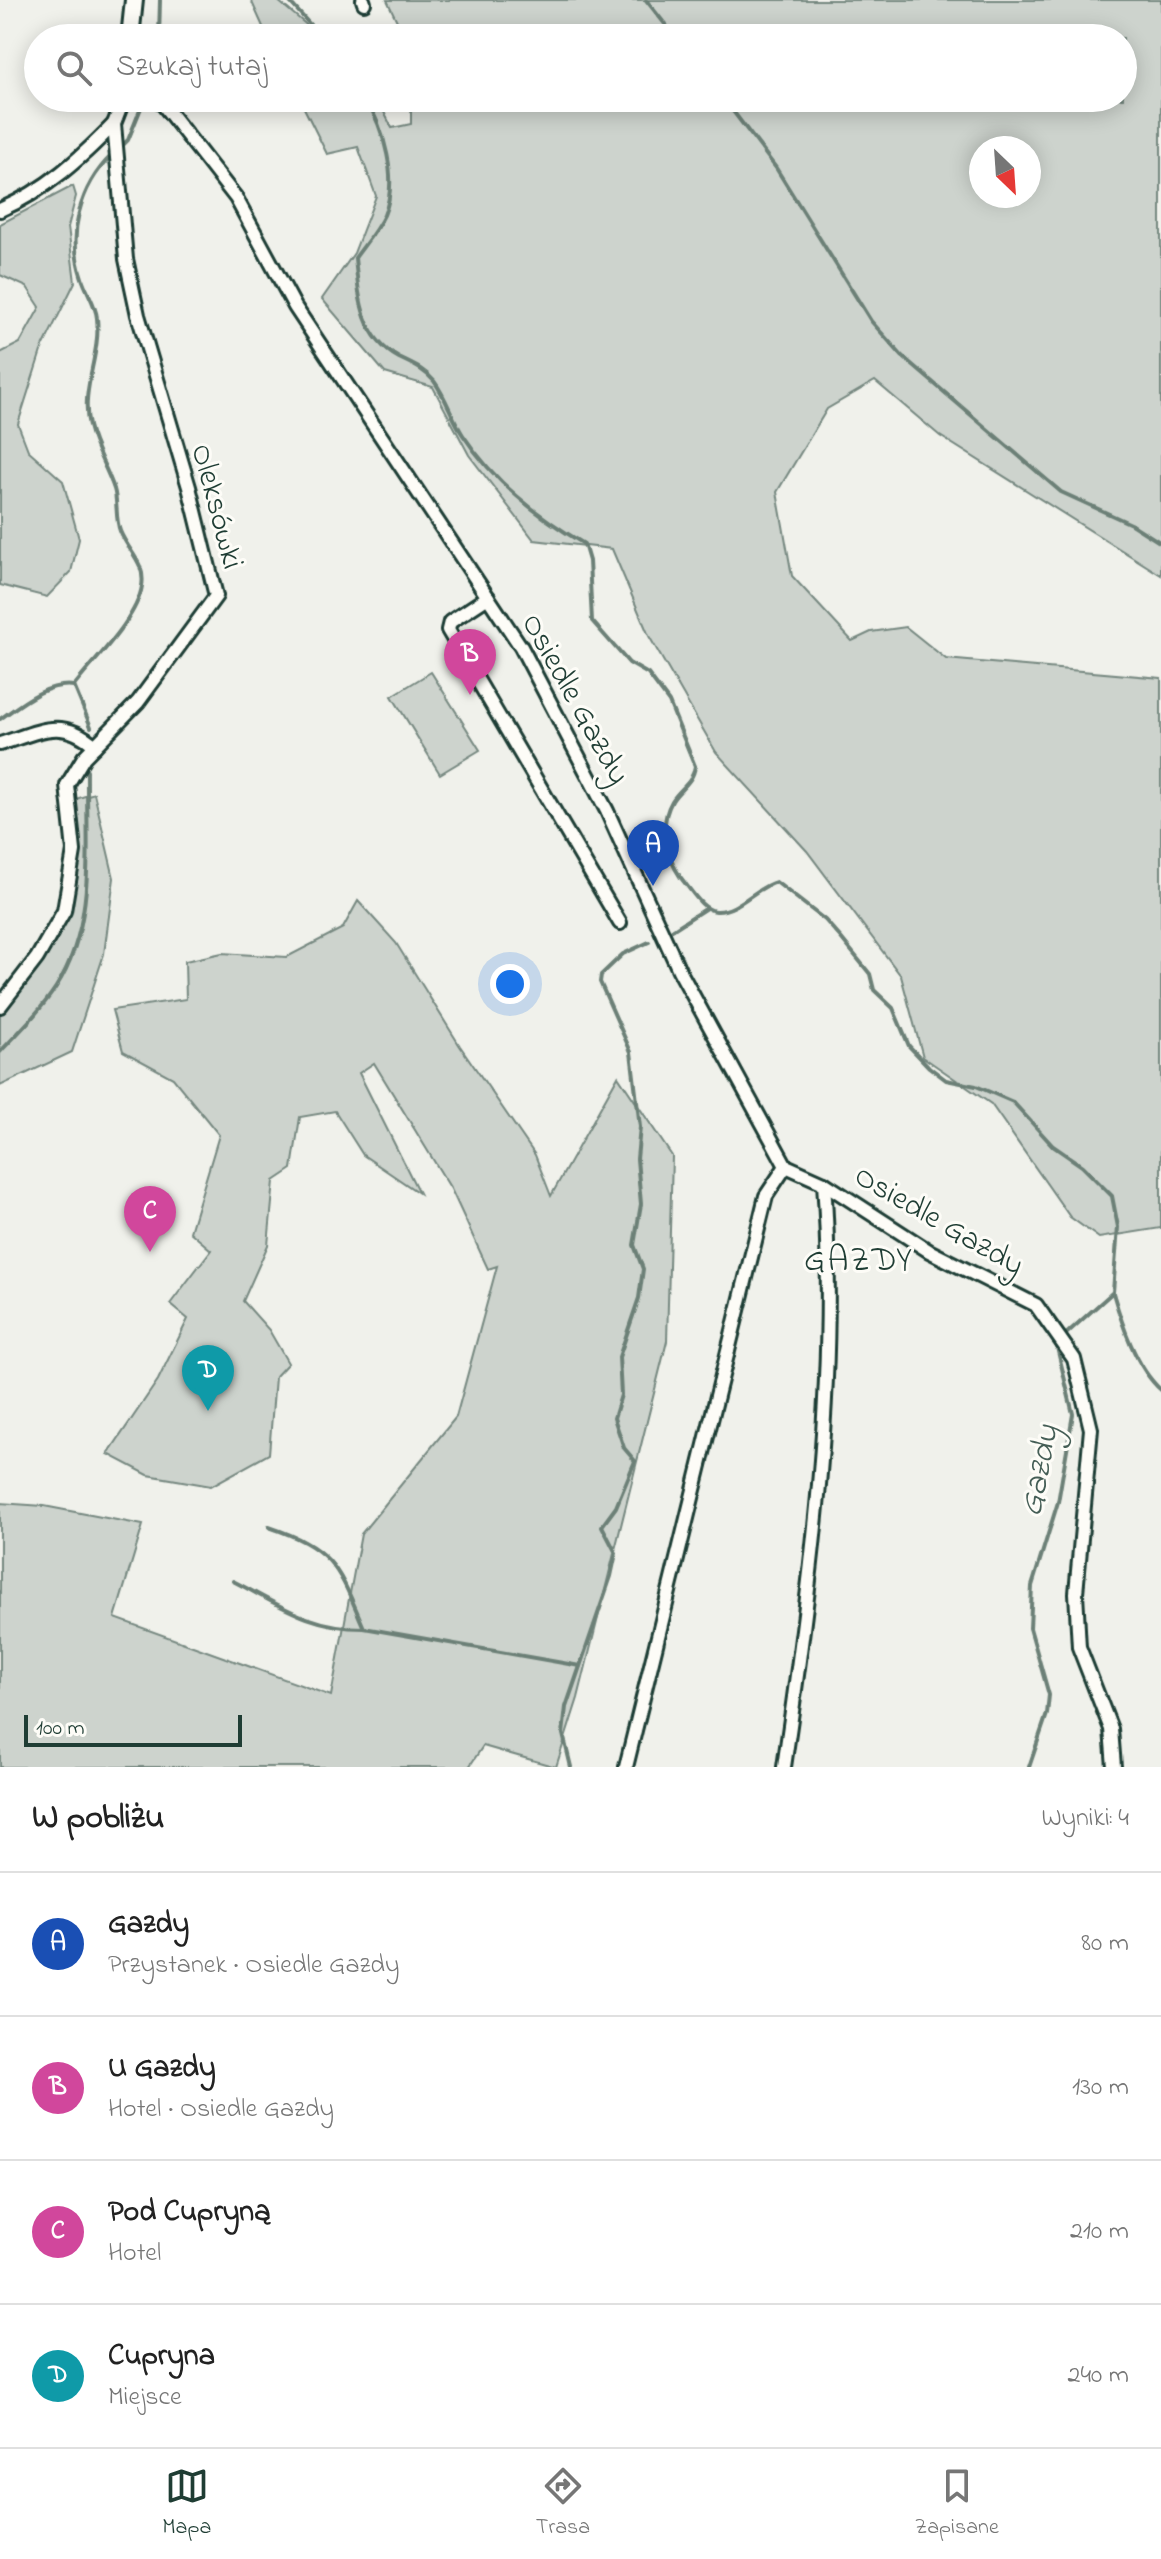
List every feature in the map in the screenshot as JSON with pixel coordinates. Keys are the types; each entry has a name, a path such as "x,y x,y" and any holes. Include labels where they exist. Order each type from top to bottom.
{"street":[{"path":"131,24 134,0"},
{"name":"Oleksówki","path":"0,1006 37,958 64,911 74,851 67,785 84,757 138,702 216,596 189,487 138,315 126,259 114,124 119,112"},
{"name":"Osiedle Gazdy","path":"169,112 236,198 295,307 521,647 600,797 679,970 786,1166 824,1183 929,1251 1036,1305 1074,1359 1091,1429 1076,1593 1079,1647 1111,1729 1114,1767"},
{"path":"0,210 24,200 75,164 114,124"},
{"path":"488,597 450,622 448,630 620,923"},
{"path":"0,744 55,727 78,730 95,746"},
{"path":"626,1767 766,1196 786,1166"},
{"path":"784,1767 813,1573 830,1263 824,1183"}],"shaded area":[{"path":"251,0 277,0 305,24 262,24"},
{"path":"387,0 1161,0 1161,575 940,436 875,381 827,409 777,492 792,576 852,641 871,632 906,627 946,659 1161,678 1161,1228 1099,1238 1070,1217 991,1104 923,1057 901,976 807,851 716,752 649,636 612,549 534,540 469,455 433,387 385,373 322,299 354,253 376,196 358,147 327,154 306,112 384,112 392,128 411,124 411,112 1137,112 1137,24 398,24"},
{"path":"73,186 76,196 68,227 75,282 41,351 18,424 28,450 63,481 79,539 71,572 47,597 0,585 0,353 20,343 40,307 27,287 0,275 0,224"},
{"path":"431,672 480,750 440,774 392,696"},
{"path":"94,793 114,878 104,954 72,1052 0,1086 0,1005 56,941 73,800"},
{"path":"358,901 396,943 460,1046 535,1155 551,1196 618,1076 672,1156 667,1341 578,1698 556,1767 483,1746 469,1767 0,1767 0,1503 44,1506 143,1525 115,1618 331,1696 361,1534 456,1417 497,1266 488,1269 451,1189 374,1063 359,1073 419,1193 363,1155 335,1111 300,1117 292,1169 274,1181 268,1245 243,1301 269,1330 288,1363 275,1377 269,1454 211,1486 148,1475 108,1454 158,1380 188,1319 170,1304 211,1250 190,1232 219,1135 173,1078 123,1051 112,1010 186,999 185,961 222,953 287,957 343,928"}],"waterway":[{"path":"159,24 160,0"},
{"name":"Gazdy","path":"288,0 309,24"},
{"path":"646,0 665,24"},
{"path":"119,149 128,140 139,112"},
{"name":"Gazdy","path":"373,112 387,155 390,186 384,215 355,258 364,315 386,349 422,370 434,381 463,435 488,468 533,509 584,544 589,561 592,621 629,663 648,674 669,702 695,766 689,781 672,801 665,823 670,858 681,878 700,902 716,911 732,908 776,882 825,920 841,938 870,974 874,990 893,1008 909,1046 929,1067 946,1080 976,1086 1013,1102 1053,1146 1082,1166 1112,1196 1118,1227 1113,1292 1056,1343 1073,1414 1058,1502 1032,1586 1030,1628 1049,1695 1047,1714 1029,1767"},
{"path":"734,112 776,168 871,321 902,356 1061,492 1131,524 1161,543"},
{"path":"0,719 44,691 74,686 124,625 139,599 142,586 139,564 120,531 114,489 94,442 87,412 97,318 78,262 76,229 91,182 112,155"},
{"path":"74,686 91,727"},
{"path":"0,1052 56,987 78,936 84,909 88,854 87,771"},
{"path":"672,930 706,908"},
{"path":"571,1767 563,1734 566,1707 616,1553 602,1526 616,1507 635,1461 624,1448 614,1418 621,1395 619,1357 639,1298 643,1269 634,1245 641,1204 637,1159 640,1127 631,1052 600,982 601,975 623,954 649,942"},
{"path":"1113,1293 1137,1358 1161,1390"},
{"path":"269,1527 308,1544 331,1563 340,1575 364,1628"},
{"path":"233,1581 296,1614 327,1624 580,1666"}],"place":[{"name":"U Gazdy","path":"470,695"},
{"name":"Gazdy","path":"653,886"},
{"name":"Pod Cupryną","path":"150,1252"},
{"name":"Cupryna","path":"208,1411"}],"district":[{"name":"GAZDY","path":"859,1258"}]}
